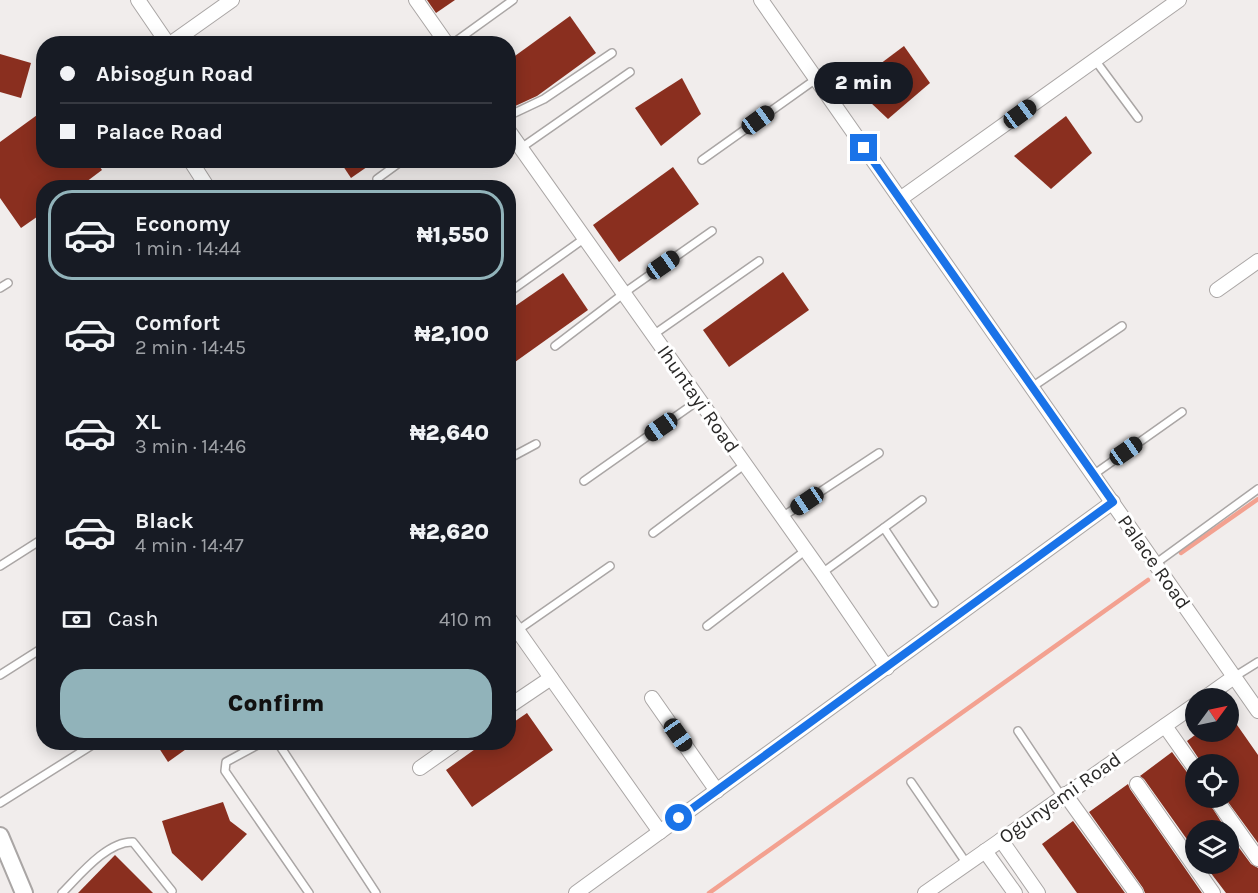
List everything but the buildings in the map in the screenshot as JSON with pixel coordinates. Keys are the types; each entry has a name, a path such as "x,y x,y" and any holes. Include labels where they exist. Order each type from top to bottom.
{"street":[{"path":"138,0 163,36"},
{"path":"180,36 232,0"},
{"path":"416,0 441,36"},
{"name":"Palace Road","path":"761,0 1258,711"},
{"path":"900,200 1179,0"},
{"name":"Ihuntayi Road","path":"516,141 887,668"},
{"path":"1217,290 1258,261"},
{"path":"576,893 1113,502"},
{"path":"516,627 660,832"},
{"path":"1218,688 1234,677"},
{"path":"516,702 551,678"},
{"path":"652,698 717,791"},
{"name":"Ogunyemi Road","path":"925,893 1185,712"},
{"path":"1165,726 1185,754"},
{"path":"420,768 446,750"},
{"path":"1137,784 1213,893"},
{"path":"1064,795 1136,893"},
{"path":"1222,808 1258,859"},
{"path":"0,836 24,893"},
{"path":"1001,840 1038,893"},
{"path":"985,851 1015,893"}],"lane":[{"path":"463,36 513,0"},
{"path":"516,112 544,99 612,53"},
{"path":"1095,60 1138,118"},
{"path":"521,148 630,72"},
{"path":"702,160 816,79"},
{"path":"377,179 392,168"},
{"path":"555,346 624,293 712,231"},
{"path":"516,287 585,238"},
{"path":"653,335 759,261"},
{"path":"0,288 8,283"},
{"path":"1032,387 1122,326"},
{"path":"584,482 699,400"},
{"path":"1093,475 1182,412"},
{"path":"516,455 536,444"},
{"path":"782,517 879,453"},
{"path":"654,533 744,465"},
{"path":"1155,564 1258,489"},
{"path":"822,573 922,500"},
{"path":"884,528 934,603"},
{"path":"0,566 36,543"},
{"path":"707,626 806,550"},
{"path":"518,630 610,566"},
{"path":"0,675 36,652"},
{"path":"1234,677 1258,662"},
{"path":"1018,731 1064,795"},
{"path":"0,803 84,750"},
{"path":"248,750 226,762 225,771 309,893"},
{"path":"280,750 376,893"},
{"path":"911,782 967,864"},
{"path":"62,893 100,855 127,842 133,842 172,891"}],"waterway":[{"path":"1181,553 1258,499"},
{"path":"709,893 1148,580"}],"route":[{"path":"679,818 1113,502 864,148"}]}
